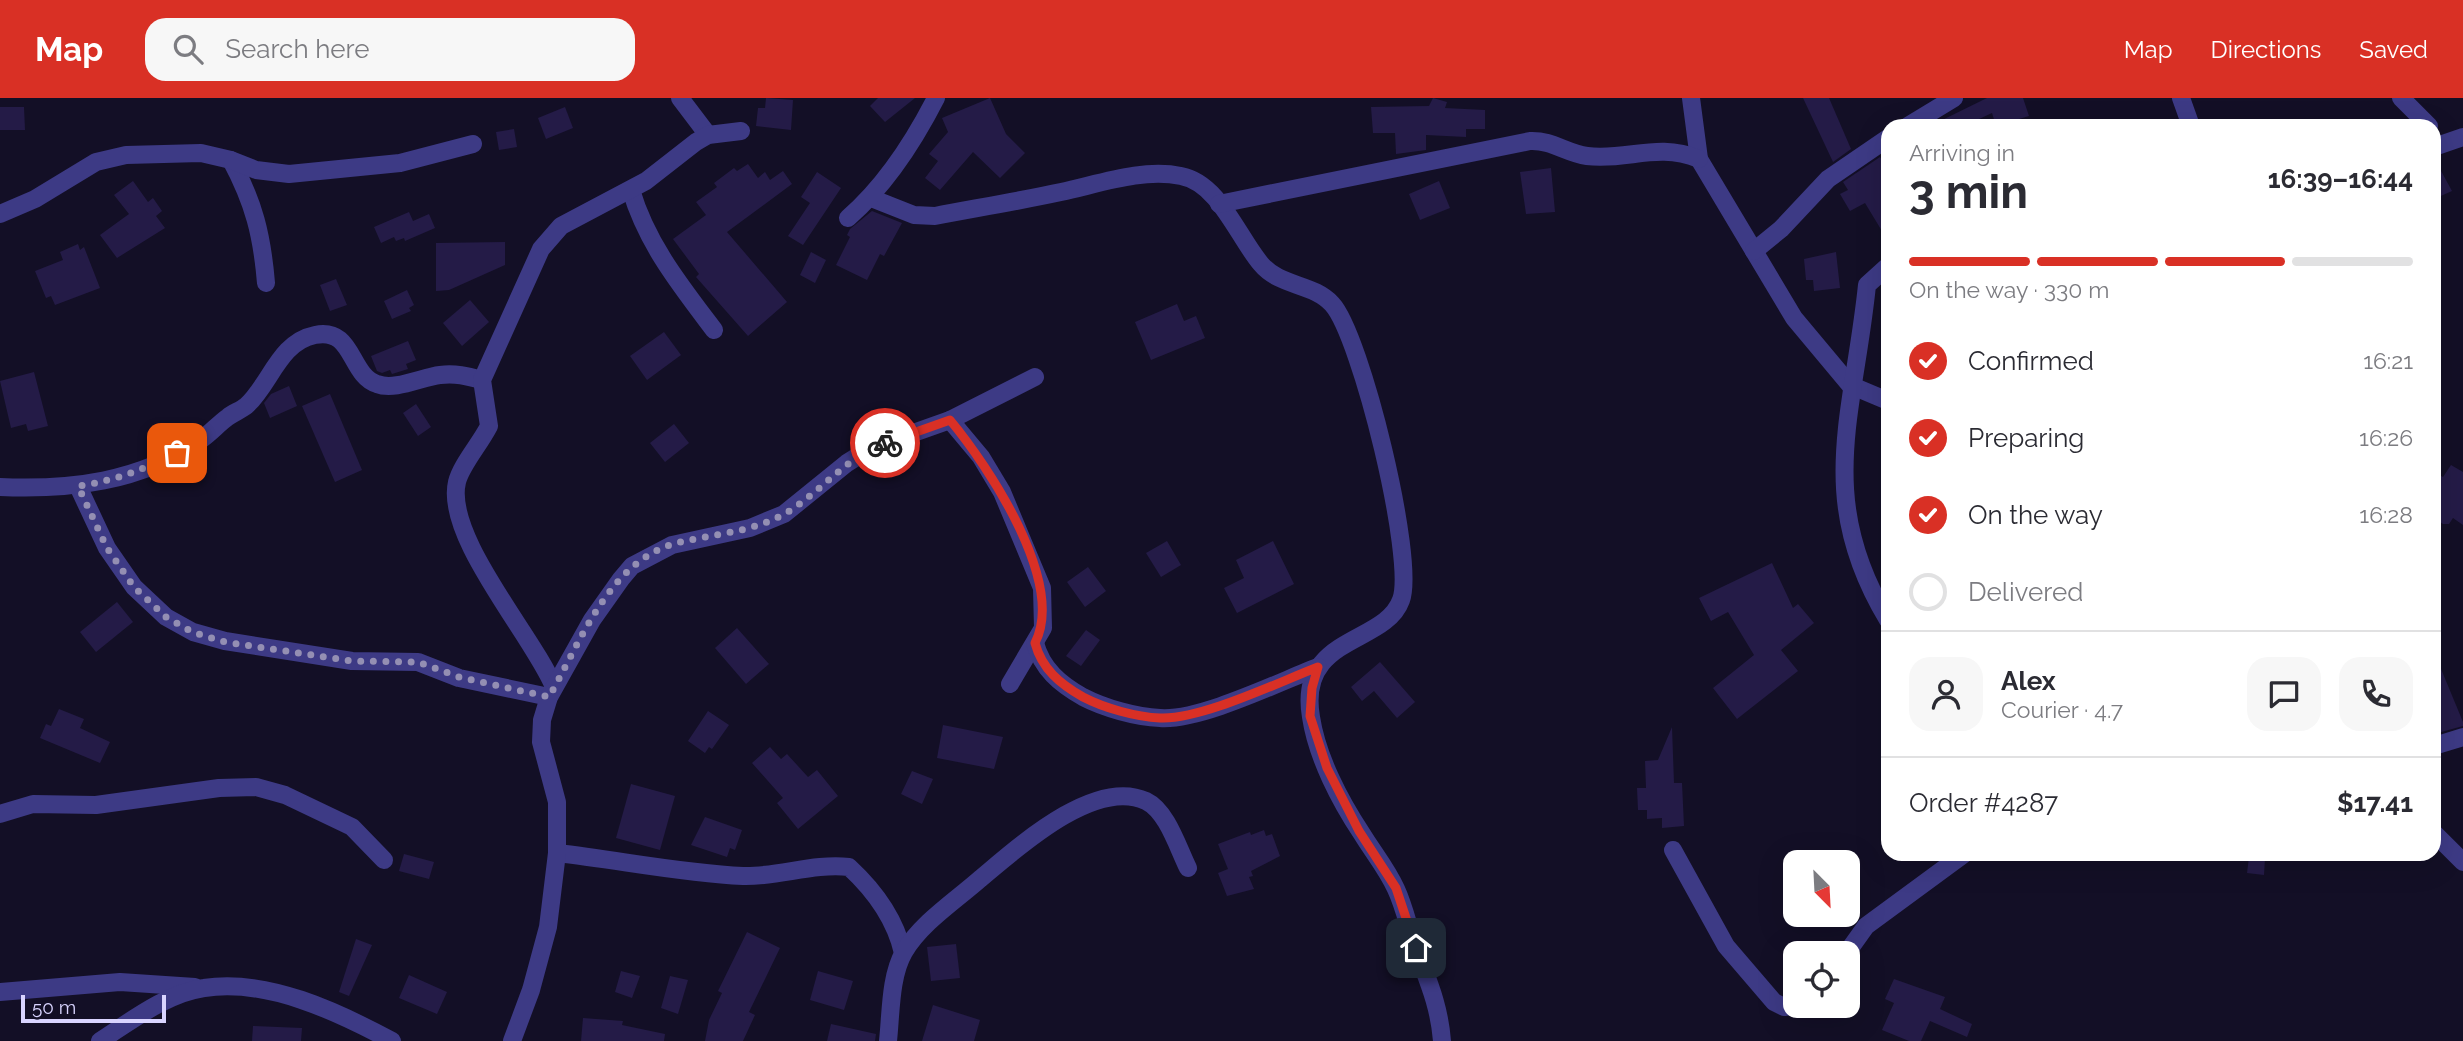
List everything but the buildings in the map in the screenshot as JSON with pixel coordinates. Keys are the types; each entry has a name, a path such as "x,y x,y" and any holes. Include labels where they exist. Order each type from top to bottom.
{"street":[{"path":"680,98 708,135"},
{"path":"848,218 871,198 919,132 936,98"},
{"path":"1691,98 1699,159 1794,318 1850,385 1881,398"},
{"path":"1920,119 1954,98"},
{"path":"2181,98 2188,119"},
{"path":"2401,98 2422,119"},
{"path":"552,692 545,664 518,628 477,556 457,502 457,483 462,470 489,426 482,380 541,248 550,235 578,215 631,190 661,172 708,135 741,131"},
{"path":"1219,204 1530,141 1552,142 1585,155 1610,157 1664,149 1699,159"},
{"path":"1754,251 1781,229 1828,179 1881,143"},
{"path":"0,214 35,199 96,162 126,155 173,152 231,160 256,170 289,174 400,163 473,144"},
{"path":"231,160 251,198 263,242 266,284"},
{"path":"871,198 914,215 935,216 1156,174 1183,176 1201,184 1219,204 1261,265 1272,275 1320,293 1334,305 1346,327 1384,453 1405,569 1401,600 1390,617 1341,646 1318,667 1215,706 1161,718 1095,703 1065,687 1040,662 1035,643"},
{"path":"631,190 641,224 653,247 714,330"},
{"path":"1881,272 1867,285 1864,327 1850,385 1843,480 1849,526 1861,569 1881,607"},
{"path":"0,487 78,486 101,483 141,470 199,442 230,415 247,405 282,357 298,343 315,335 334,335 346,344 366,375 376,384 392,385 460,374 482,380"},
{"path":"512,1041 531,990 548,927 557,853 557,802 541,743 542,720 552,692 607,597 632,566 672,545 750,527 785,514 847,463 872,448 950,420 1035,377"},
{"path":"950,420 981,457 1002,492 1042,588 1043,628 1010,684"},
{"path":"78,486 107,548 134,587 166,617 192,632 225,642 352,661 418,662 472,681 552,692"},
{"path":"1318,667 1312,688 1310,716 1327,768 1359,831 1396,888 1439,1006 1442,1041"},
{"path":"2441,744 2463,737"},
{"path":"0,814 33,804 96,804 219,788 256,787 285,795 352,827 384,860"},
{"path":"903,953 931,921 1024,842 1072,811 1100,800 1130,797 1146,801 1160,813 1188,868"},
{"path":"2441,840 2463,862"},
{"path":"1673,850 1726,946 1773,1002 1783,1007"},
{"path":"557,853 744,876 780,874 815,867 849,867 883,905 898,929 903,953 888,1041"},
{"path":"1855,941 1866,926 1954,861"},
{"path":"0,992 120,982 202,988 236,986 310,1004 392,1041"},
{"path":"100,1041 160,1004 202,988"}],"way so far":[{"path":"177,453 141,470 101,483 78,486 107,548 121,570 134,587 166,617 192,632 225,642 352,661 418,662 485,684 512,687 549,697 592,620 632,566 652,553 672,545 750,527 785,514 847,463 885,443"}],"route":[{"path":"885,443 950,420 981,457 1002,492 1042,588 1043,628 1035,643 1040,662 1065,687 1095,703 1161,718 1188,715 1318,667 1312,688 1310,716 1327,768 1359,831 1396,888 1416,948"}]}
